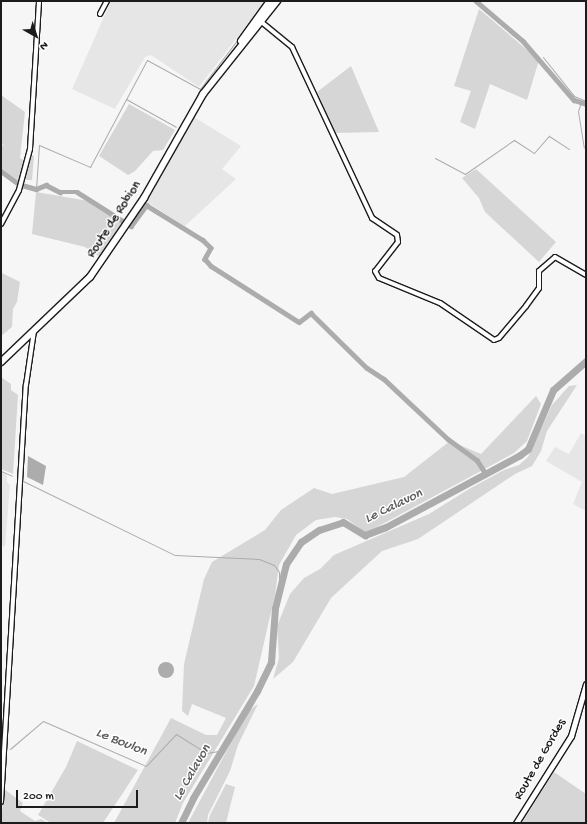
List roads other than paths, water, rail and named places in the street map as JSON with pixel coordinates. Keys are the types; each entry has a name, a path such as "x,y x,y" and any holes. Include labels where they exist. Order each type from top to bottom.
{"main road":[{"name":"Route de Robion","path":"221,70 277,1"},
{"name":"Route de Robion","path":"2,360 78,290 103,260 144,198 197,103 269,2"}],"street":[{"path":"1,224 17,195 30,149 39,1"},
{"path":"100,14 107,1"},
{"path":"269,2 260,21 292,47 372,218 397,235 398,242 375,271 379,278 440,303 494,340 499,338 526,306 539,288 539,271 555,257 586,275"},
{"path":"1,802 26,385 34,331"},
{"name":"Route de Gordes","path":"516,823 571,736 586,684"}],"waterway":[{"path":"476,1 523,41 574,100 586,104"},
{"path":"36,189 39,145 90,167 147,60 200,89 247,27"},
{"path":"543,57 574,96 586,101"},
{"path":"126,99 176,127"},
{"path":"581,102 578,111 584,148"},
{"path":"435,158 465,174 514,140 534,153 549,136 569,149"},
{"path":"1,171 19,184"},
{"path":"22,185 36,189 46,185 60,192 77,192 131,226 146,205 203,240 211,248 205,259 211,266 299,322 311,313 367,368 384,379 448,439 477,460 486,474"},
{"name":"Le Calavon","path":"181,823 193,798 257,691 271,662 275,608 286,564 301,542 319,530 343,522 365,535 386,527 520,455 528,449 553,390 586,361"},
{"path":"1,471 12,476"},
{"path":"23,481 175,555 259,559 274,565 279,572 279,582 282,585"},
{"path":"575,730 586,696"},
{"name":"Le Boulon","path":"10,749 43,721 146,766 176,734 206,753 219,751"},
{"path":"532,802 558,761"}]}
